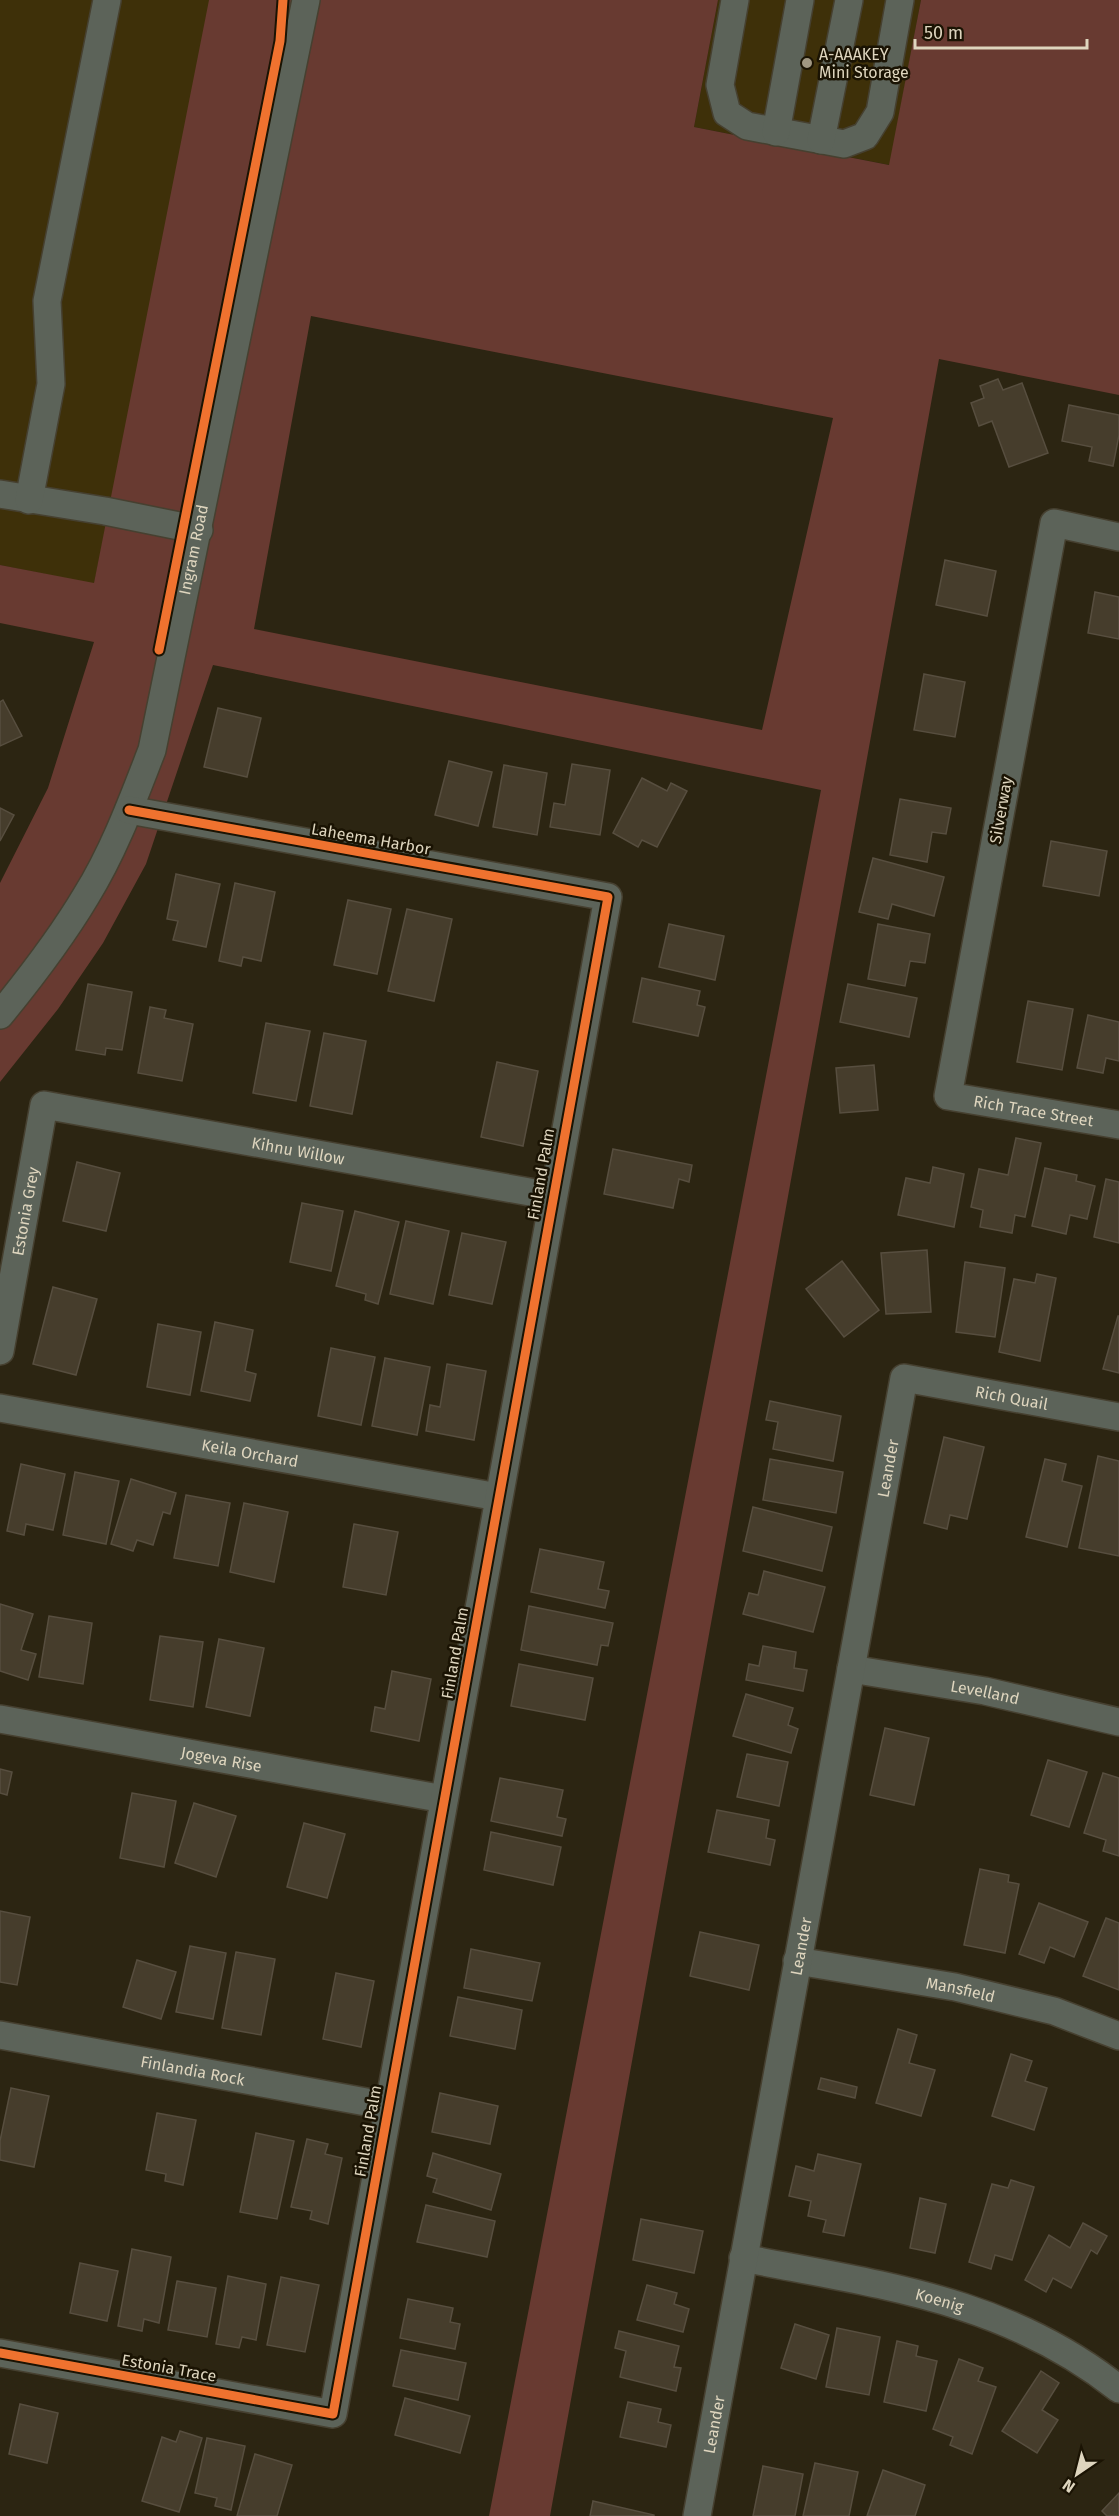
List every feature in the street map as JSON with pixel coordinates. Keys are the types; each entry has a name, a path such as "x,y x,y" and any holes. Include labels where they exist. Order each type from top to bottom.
{"street":[{"path":"29,500 51,384 47,301 107,0"},
{"name":"Ingram Road","path":"296,49 297,0"},
{"name":"Ingram Road","path":"0,1015 33,975 87,895 129,810 152,750 306,0"},
{"path":"735,0 720,85 728,113 747,126 844,144 865,136 879,112 900,0"},
{"path":"776,132 800,0"},
{"path":"821,140 849,0"},
{"path":"0,494 105,511 199,530"},
{"name":"Silverway","path":"948,1096 1054,523 1119,537"},
{"name":"Laheema Harbor","path":"129,810 608,897"},
{"name":"Finland Palm","path":"333,2414 608,897"},
{"name":"Rich Trace Street","path":"948,1096 1119,1125"},
{"name":"Kihnu Willow","path":"44,1106 552,1196"},
{"name":"Estonia Grey","path":"0,1351 44,1106"},
{"name":"Rich Quail","path":"904,1378 1119,1417"},
{"name":"Leander","path":"697,2516 904,1378"},
{"name":"Keila Orchard","path":"0,1408 498,1497"},
{"name":"Levelland","path":"851,1669 985,1691 1119,1722"},
{"name":"Jogeva Rise","path":"0,1719 444,1799"},
{"name":"Mansfield","path":"798,1961 955,1987 1054,2011 1119,2036"},
{"name":"Finlandia Rock","path":"0,2035 388,2106"},
{"name":"Koenig","path":"743,2258 898,2288 958,2303 1008,2321 1054,2345 1119,2389"},
{"name":"Estonia Trace","path":"0,2353 333,2414"}],"shaded area":[{"path":"0,0 214,0 94,584 0,565"},
{"path":"209,0 718,0 694,127 889,165 921,0 1119,0 1119,395 939,359 550,2516 489,2516 821,790 213,665 146,864 103,943 58,1009 0,1082 0,883 48,788 94,642 0,623 0,565 94,583","holes":["311,316 833,418 762,730 254,629"]},
{"name":"A-AAAKEY Mini Storage","path":"718,0 921,0 890,165 694,127"}],"building":[{"path":"998,379 1003,390 1022,383 1048,453 1009,467 992,421 979,426 971,403 984,398 980,386"},
{"path":"1069,405 1119,415 1119,435 1113,466 1089,461 1092,447 1062,441"},
{"path":"945,560 996,571 987,616 936,605"},
{"path":"1095,592 1119,597 1119,639 1088,633"},
{"path":"924,674 965,682 955,737 914,730"},
{"path":"3,700 22,736 0,746 0,702"},
{"path":"218,708 261,718 247,777 204,767"},
{"path":"449,761 492,772 478,826 435,815"},
{"path":"572,764 610,770 600,835 550,827 554,803 565,805"},
{"path":"504,765 547,773 537,835 493,827"},
{"path":"642,778 667,791 671,783 687,791 657,847 642,840 638,847 613,833"},
{"path":"900,799 951,808 946,834 932,832 927,862 890,855"},
{"path":"0,808 14,815 0,841"},
{"path":"1051,841 1107,851 1099,896 1043,886"},
{"path":"873,858 944,877 934,916 892,904 888,919 859,912"},
{"path":"176,874 220,884 206,947 173,940 178,921 167,919"},
{"path":"235,883 275,892 261,961 243,957 241,966 219,961"},
{"path":"348,900 391,909 377,974 334,965"},
{"path":"407,909 452,919 434,1001 388,991"},
{"path":"669,924 724,936 715,980 659,967"},
{"path":"878,924 930,934 925,963 910,961 905,986 868,979"},
{"path":"642,978 700,991 697,1005 705,1007 698,1036 633,1022"},
{"path":"88,984 132,992 122,1050 106,1048 105,1055 76,1050"},
{"path":"848,984 917,998 909,1037 840,1022"},
{"path":"1028,1001 1073,1009 1062,1070 1017,1062"},
{"path":"150,1007 166,1010 164,1018 193,1024 182,1081 138,1073"},
{"path":"1088,1015 1119,1022 1119,1061 1106,1058 1103,1073 1077,1068"},
{"path":"266,1023 310,1031 296,1101 253,1093"},
{"path":"324,1033 366,1041 352,1114 310,1106"},
{"path":"497,1062 538,1071 523,1146 481,1137"},
{"path":"874,1065 878,1110 840,1113 836,1068"},
{"path":"1016,1138 1041,1143 1025,1217 1015,1215 1012,1233 980,1227 983,1210 971,1207 979,1169 1008,1175"},
{"path":"613,1149 692,1165 689,1182 679,1179 673,1208 604,1194"},
{"path":"77,1162 120,1173 106,1231 63,1221"},
{"path":"933,1167 964,1174 954,1227 898,1215 906,1178 930,1183"},
{"path":"1045,1168 1077,1175 1076,1181 1095,1186 1087,1219 1070,1215 1066,1234 1032,1226"},
{"path":"1106,1179 1119,1182 1119,1243 1094,1237"},
{"path":"302,1203 343,1211 331,1271 290,1262"},
{"path":"355,1211 399,1222 378,1304 365,1300 366,1294 336,1286"},
{"path":"406,1221 449,1231 433,1304 390,1294"},
{"path":"462,1233 506,1242 492,1304 449,1295"},
{"path":"927,1250 931,1312 886,1314 881,1253"},
{"path":"842,1261 879,1310 844,1337 806,1289"},
{"path":"965,1262 1005,1268 995,1337 956,1332"},
{"path":"1037,1274 1056,1278 1040,1361 999,1352 1014,1279 1035,1283"},
{"path":"53,1287 97,1299 76,1375 33,1364"},
{"path":"1119,1316 1119,1373 1103,1369"},
{"path":"215,1322 253,1330 245,1371 256,1374 250,1401 201,1391"},
{"path":"158,1324 201,1332 190,1395 147,1387"},
{"path":"331,1348 375,1357 361,1425 318,1416"},
{"path":"385,1358 430,1367 417,1435 372,1426"},
{"path":"447,1364 486,1371 474,1440 426,1431 430,1405 440,1407"},
{"path":"770,1401 841,1416 833,1461 773,1449 778,1422 766,1420"},
{"path":"944,1437 984,1447 967,1519 950,1515 947,1529 924,1523"},
{"path":"1098,1456 1119,1461 1119,1556 1079,1548"},
{"path":"770,1459 843,1472 836,1513 763,1500"},
{"path":"1045,1459 1066,1464 1062,1481 1082,1486 1067,1547 1026,1537"},
{"path":"21,1464 65,1474 53,1530 26,1524 24,1535 7,1531"},
{"path":"75,1472 119,1481 106,1544 63,1535"},
{"path":"131,1479 176,1493 170,1514 163,1512 153,1545 137,1540 133,1551 111,1544"},
{"path":"186,1495 230,1503 218,1566 174,1558"},
{"path":"244,1503 288,1512 274,1582 230,1572"},
{"path":"753,1507 832,1527 822,1571 743,1551"},
{"path":"354,1524 398,1532 386,1595 343,1587"},
{"path":"540,1549 604,1562 598,1589 609,1591 605,1608 531,1592"},
{"path":"764,1571 825,1587 813,1632 743,1614 749,1593 758,1595"},
{"path":"0,1604 33,1614 21,1650 36,1654 28,1680 0,1671"},
{"path":"529,1606 613,1623 608,1646 601,1645 597,1665 521,1650"},
{"path":"49,1616 92,1623 83,1684 39,1677"},
{"path":"160,1636 203,1642 193,1707 150,1700"},
{"path":"219,1639 264,1648 250,1716 206,1707"},
{"path":"763,1646 796,1652 794,1668 807,1670 803,1691 746,1680 749,1664 759,1666"},
{"path":"519,1664 593,1678 585,1720 511,1706"},
{"path":"392,1671 431,1679 419,1741 371,1731 375,1707 385,1709"},
{"path":"746,1694 793,1708 788,1725 798,1729 791,1753 733,1736"},
{"path":"885,1728 929,1738 914,1805 870,1795"},
{"path":"747,1754 788,1762 779,1806 737,1797"},
{"path":"1048,1760 1087,1772 1069,1827 1031,1815"},
{"path":"0,1769 12,1772 7,1795 0,1793"},
{"path":"1103,1773 1119,1778 1119,1856 1103,1851 1106,1840 1084,1833"},
{"path":"500,1778 563,1790 557,1817 566,1819 562,1836 491,1821"},
{"path":"132,1793 176,1801 164,1867 120,1858"},
{"path":"194,1803 236,1816 216,1877 175,1863"},
{"path":"717,1810 769,1820 766,1838 775,1840 770,1865 708,1852"},
{"path":"304,1823 345,1834 327,1898 287,1887"},
{"path":"491,1832 561,1847 553,1885 484,1870"},
{"path":"980,1869 1009,1875 1008,1882 1019,1884 1005,1953 964,1945"},
{"path":"1039,1903 1088,1922 1074,1957 1050,1947 1044,1963 1019,1954"},
{"path":"0,1911 30,1917 17,1985 0,1982"},
{"path":"1106,1918 1119,1923 1119,1990 1083,1976"},
{"path":"700,1932 759,1945 749,1990 690,1976"},
{"path":"190,1946 226,1953 213,2019 176,2012"},
{"path":"471,1949 540,1963 532,2001 464,1988"},
{"path":"236,1952 275,1959 261,2035 222,2028"},
{"path":"137,1960 176,1972 161,2019 123,2007"},
{"path":"336,1973 374,1981 361,2047 323,2039"},
{"path":"458,1997 522,2010 515,2049 450,2036"},
{"path":"898,2029 917,2035 909,2063 935,2070 921,2116 876,2103"},
{"path":"1011,2054 1032,2061 1025,2081 1047,2088 1034,2130 992,2116"},
{"path":"821,2078 857,2087 855,2098 818,2089"},
{"path":"11,2088 49,2096 34,2167 0,2160 0,2141"},
{"path":"440,2093 498,2106 490,2144 432,2132"},
{"path":"157,2113 196,2120 183,2185 165,2181 166,2174 146,2170"},
{"path":"256,2133 294,2141 277,2219 240,2212"},
{"path":"307,2139 328,2144 325,2154 342,2158 328,2224 310,2219 312,2211 291,2207"},
{"path":"433,2153 501,2174 491,2210 433,2192 437,2179 427,2176"},
{"path":"818,2154 861,2164 844,2236 823,2232 826,2220 808,2216 811,2201 789,2196 796,2166 814,2171"},
{"path":"1011,2180 1034,2187 1012,2260 995,2255 991,2269 969,2262 992,2184 1008,2188"},
{"path":"920,2198 946,2204 935,2253 910,2248"},
{"path":"426,2205 495,2221 487,2257 417,2242"},
{"path":"641,2219 703,2231 694,2273 633,2260"},
{"path":"1083,2223 1107,2236 1097,2254 1091,2250 1071,2288 1053,2278 1046,2292 1025,2280 1049,2235 1070,2248"},
{"path":"132,2249 171,2257 159,2323 144,2319 142,2331 118,2326"},
{"path":"80,2263 118,2271 107,2321 70,2313"},
{"path":"228,2276 266,2284 256,2340 242,2337 239,2348 216,2344"},
{"path":"281,2277 319,2285 305,2352 267,2345"},
{"path":"177,2281 216,2288 207,2337 168,2330"},
{"path":"647,2285 677,2293 674,2304 689,2309 683,2332 637,2320"},
{"path":"408,2299 453,2308 450,2322 460,2324 455,2349 400,2338"},
{"path":"795,2324 829,2335 816,2379 781,2368"},
{"path":"837,2328 880,2337 869,2395 826,2387"},
{"path":"619,2331 679,2346 674,2367 681,2368 676,2391 620,2377 626,2351 615,2348"},
{"path":"897,2341 918,2346 916,2356 937,2361 926,2411 884,2402"},
{"path":"401,2350 466,2363 458,2400 393,2386"},
{"path":"959,2359 983,2368 978,2381 996,2387 972,2454 950,2445 953,2437 933,2429"},
{"path":"1041,2371 1059,2383 1042,2410 1058,2420 1037,2453 1002,2431"},
{"path":"405,2398 470,2416 460,2453 395,2435"},
{"path":"628,2402 661,2409 658,2422 671,2425 666,2447 620,2437"},
{"path":"20,2404 58,2413 47,2463 9,2454"},
{"path":"180,2431 202,2438 179,2512 142,2501 162,2437 176,2442"},
{"path":"207,2438 245,2446 231,2510 215,2506 217,2498 195,2493"},
{"path":"255,2454 292,2465 277,2516 237,2516"},
{"path":"815,2463 858,2472 849,2516 803,2516"},
{"path":"763,2466 803,2474 795,2516 753,2516"},
{"path":"883,2470 925,2485 915,2516 867,2516"},
{"path":"1119,2493 1119,2516 1107,2516 1102,2511"},
{"path":"593,2501 654,2515 654,2516 590,2516"}],"cycle path":[{"path":"159,650 280,41 283,0"},
{"path":"0,2353 333,2414 608,897 129,810"}],"place":[{"name":"A-AAAKEY Mini Storage","path":"807,63"}]}
